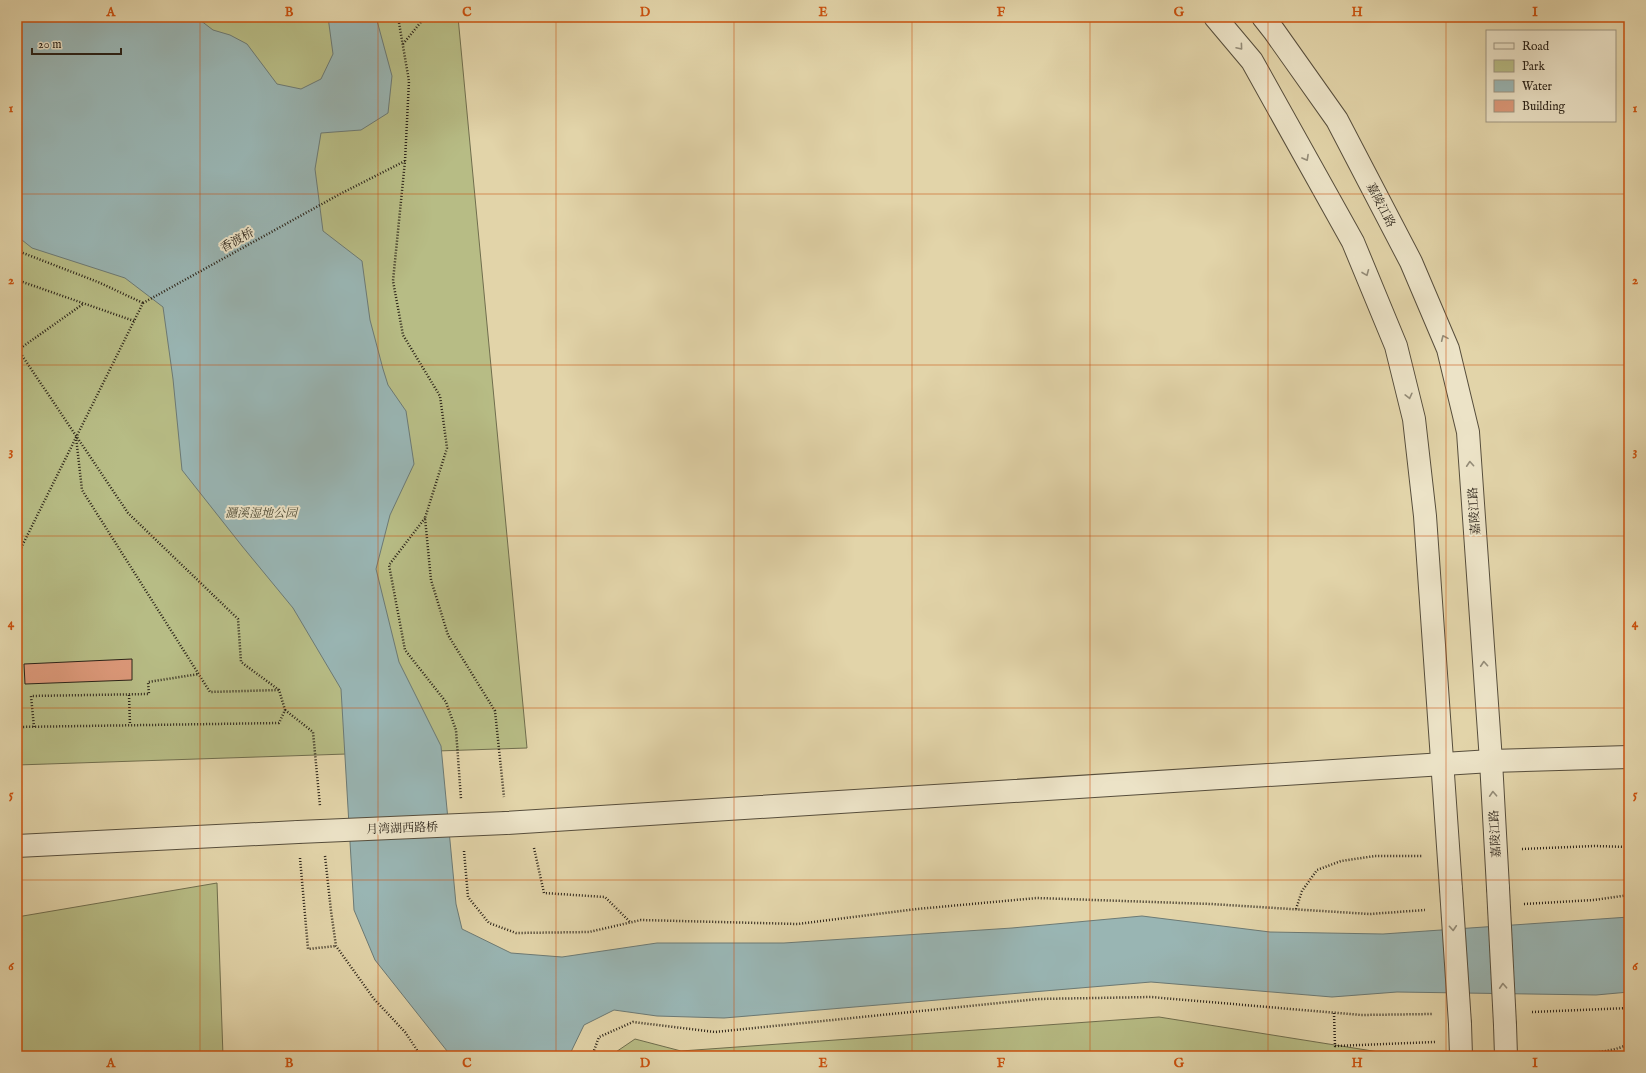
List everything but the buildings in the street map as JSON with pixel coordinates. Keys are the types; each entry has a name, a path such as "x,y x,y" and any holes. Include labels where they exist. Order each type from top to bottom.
{"street":[{"path":"1215,17 1252,61 1353,242 1396,346 1414,419 1425,516 1460,1041"},
{"name":"嘉陵江路","path":"1263,17 1337,120 1411,262 1448,349 1468,432 1491,762 1506,1056"},
{"name":"月湾湖西路桥","path":"17,846 529,822 1491,762 1629,757"}],"path":[{"path":"398,17 409,81 405,161 393,281 403,335 440,396 447,448 425,518 389,566 405,650 446,702 456,730 461,802"},
{"path":"403,45 425,17"},
{"name":"香渡桥","path":"143,303 340,194 405,161"},
{"path":"17,246 23,253 98,282 143,303 17,554"},
{"path":"17,280 134,321"},
{"path":"84,304 18,349 128,513 238,619 241,662 279,690 285,710 313,732 321,810"},
{"path":"76,437 82,490 210,692 279,690"},
{"path":"425,518 431,580 448,634 495,711 506,823"},
{"path":"34,727 31,696 149,694 148,682 199,674"},
{"path":"130,695 130,725"},
{"path":"17,727 279,723 285,710"},
{"path":"529,822 544,893 605,897 630,923"},
{"path":"298,832 308,949 336,946"},
{"path":"1496,850 1594,846 1629,847"},
{"path":"324,849 336,946 374,999 405,1032 421,1056"},
{"path":"464,850 468,898 489,923 516,933 589,932 641,920 798,924 917,909 1037,898 1211,904 1370,914 1426,910"},
{"path":"1296,909 1302,891 1317,870 1341,861 1375,856 1448,856"},
{"path":"1522,905 1594,900 1629,895"},
{"path":"592,1056 599,1037 633,1022 715,1032 1038,1000 1143,997 1361,1015 1439,1014"},
{"path":"1525,1012 1629,1008"},
{"path":"1334,1013 1335,1046 1460,1041"},
{"path":"1506,1056 1579,1054 1619,1049 1629,1044"}],"green space":[{"name":"㶏溪湿地公园","path":"17,17 458,17 527,748 17,765"},
{"path":"217,883 223,1056 17,1056 17,917"},
{"path":"1159,1017 1404,1056 610,1056 635,1039 681,1051"}],"water":[{"path":"17,17 196,17 213,30 230,35 247,44 277,84 301,89 321,79 333,54 328,17 376,17 392,76 388,113 361,130 321,133 315,169 323,231 362,261 370,320 383,369 388,385 406,411 414,464 390,515 376,569 399,662 441,746 456,904 462,929 511,953 562,957 657,943 784,943 1012,928 1142,916 1270,932 1383,934 1629,917 1629,992 1596,995 1397,992 1332,997 1151,982 724,1018 657,1016 614,1010 584,1025 569,1056 451,1056 375,960 354,910 341,689 293,608 182,470 173,379 163,307 125,278 32,248 17,236 17,145 21,121 17,96"}]}
